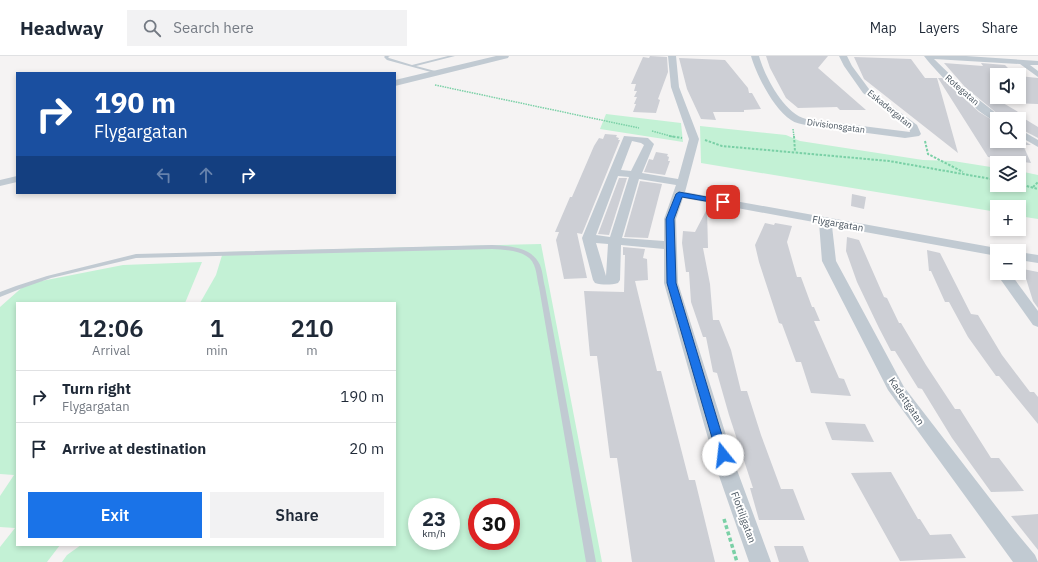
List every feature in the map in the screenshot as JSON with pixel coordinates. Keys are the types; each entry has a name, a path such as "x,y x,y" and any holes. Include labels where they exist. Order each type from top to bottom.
{"street":[{"path":"396,83 506,56"},
{"path":"672,56 675,86 694,139"},
{"name":"Divisionsgatan","path":"755,56 758,68 771,90 795,119 806,122 905,135"},
{"name":"Eskadergatan","path":"843,56 848,66 866,91 914,127 916,134 905,135"},
{"path":"930,56 1038,63"},
{"name":"Rotegatan","path":"930,56 944,75 962,92 990,113"},
{"path":"1022,62 1038,75"},
{"path":"1026,136 1038,144"},
{"path":"628,138 644,140 649,144 635,175 615,241 613,280 600,280 588,238 614,172 628,138"},
{"name":"Flottiljgatan","path":"694,139 681,189 670,219 671,283 727,470 760,562"},
{"name":"Flygargatan","path":"614,172 635,175 681,189 825,221 990,251"},
{"path":"0,183 16,179"},
{"name":"Kadettgatan","path":"825,221 829,261 897,390 1007,538 1027,562"},
{"path":"588,238 670,246"},
{"path":"1026,257 1038,259"},
{"path":"1007,280 1038,322"}],"lane":[{"path":"388,56 386,57 388,59 438,73"},
{"path":"412,66 453,56"},
{"path":"0,295 30,283 61,274 136,256 492,247 510,248 522,251 532,257 537,265 542,287 591,562"}],"path":[{"path":"410,80 641,129"},
{"path":"795,119 792,121 795,152"},
{"path":"648,130 671,137 707,140 722,146 889,161 990,179"},
{"path":"916,134 924,140 928,154 948,166 968,174"},
{"path":"1032,187 1038,182"},
{"path":"1026,186 1038,189"}],"green space":[{"path":"606,114 681,123 683,142 600,129"},
{"path":"700,126 786,135 800,141 923,160 953,161 990,167 990,192 1026,192 1026,172 1038,175 1038,219 1026,217 1026,200 990,200 990,211 701,163"},
{"path":"541,244 602,562 62,562 67,555 80,546 396,546 396,302 201,302 216,275 223,252"},
{"path":"202,262 185,302 16,302 16,546 59,546 47,562 0,562 0,547 15,528 0,527 0,496 14,475 0,474 0,307 26,284 123,265"}],"building":[{"path":"650,56 667,57 668,72 658,99 660,100 656,113 633,112 637,97 634,97 637,91 634,91 636,84 631,84 643,57 649,58"},
{"path":"766,56 828,56 818,68 866,110 840,110 837,107 798,108 786,98 770,68"},
{"path":"854,57 911,59 925,78 937,78 958,153 864,79"},
{"path":"679,58 725,60 748,88 749,93 752,93 761,109 744,110 744,112 713,112 716,120 701,119 687,89"},
{"path":"944,63 983,66 981,63 1005,65 1008,68 990,68 990,104 1005,104 1018,112 995,112 965,87"},
{"path":"1026,77 1038,78 1038,104 1026,104"},
{"path":"938,78 942,78 979,112 990,119 990,148 1024,148 1031,163 1026,162 1026,156 988,157"},
{"path":"1026,120 1038,127 1038,138 1026,132"},
{"path":"605,134 617,135 616,137 620,140 582,234 577,233 587,278 564,279 556,240 559,232 555,232 594,146 599,138 603,139"},
{"path":"656,152 668,154 668,161 670,161 665,175 644,172 649,159 653,160"},
{"path":"619,178 627,178 609,235 598,234"},
{"path":"640,181 662,184 648,238 624,237"},
{"path":"852,194 866,197 864,209 851,206"},
{"path":"707,209 708,248 703,248 710,284 713,320 719,320 731,350 741,391 747,391 781,489 793,489 805,520 759,520 750,488 753,488 717,373 713,372 706,337 703,337 691,302 689,272 686,272 682,243 683,231 695,232"},
{"path":"765,223 792,226 787,242 797,277 801,277 812,307 814,307 820,321 814,321 839,378 844,379 851,396 811,393 801,362 796,362 782,324 779,323 759,262 755,245"},
{"path":"847,237 859,240 884,297 887,298 899,323 901,323 955,409 960,409 991,458 999,458 1024,491 991,492 952,438 922,389 918,388 895,351 891,351 857,282 846,251"},
{"path":"623,247 645,249 643,258 647,259 648,280 635,281 657,371 661,371 689,480 695,480 715,562 632,562 617,458 610,458 597,356 590,356 584,291 624,292 625,255 623,255"},
{"path":"927,250 940,253 971,314 978,315 1002,355 1030,392 1034,392 1038,397 1038,424 999,376 996,376 968,337 949,302 945,302 931,271 929,271"},
{"path":"1026,270 1038,272 1038,308 1033,301 1026,279"},
{"path":"825,422 865,424 874,442 832,440"},
{"path":"891,472 918,519 920,519 930,535 951,534 966,558 900,561 851,473"},
{"path":"1038,514 1038,550 1011,516"},
{"path":"774,546 803,546 809,562 779,562"}],"route":[{"path":"723,202 679,194 670,219 671,283 723,455"}]}
